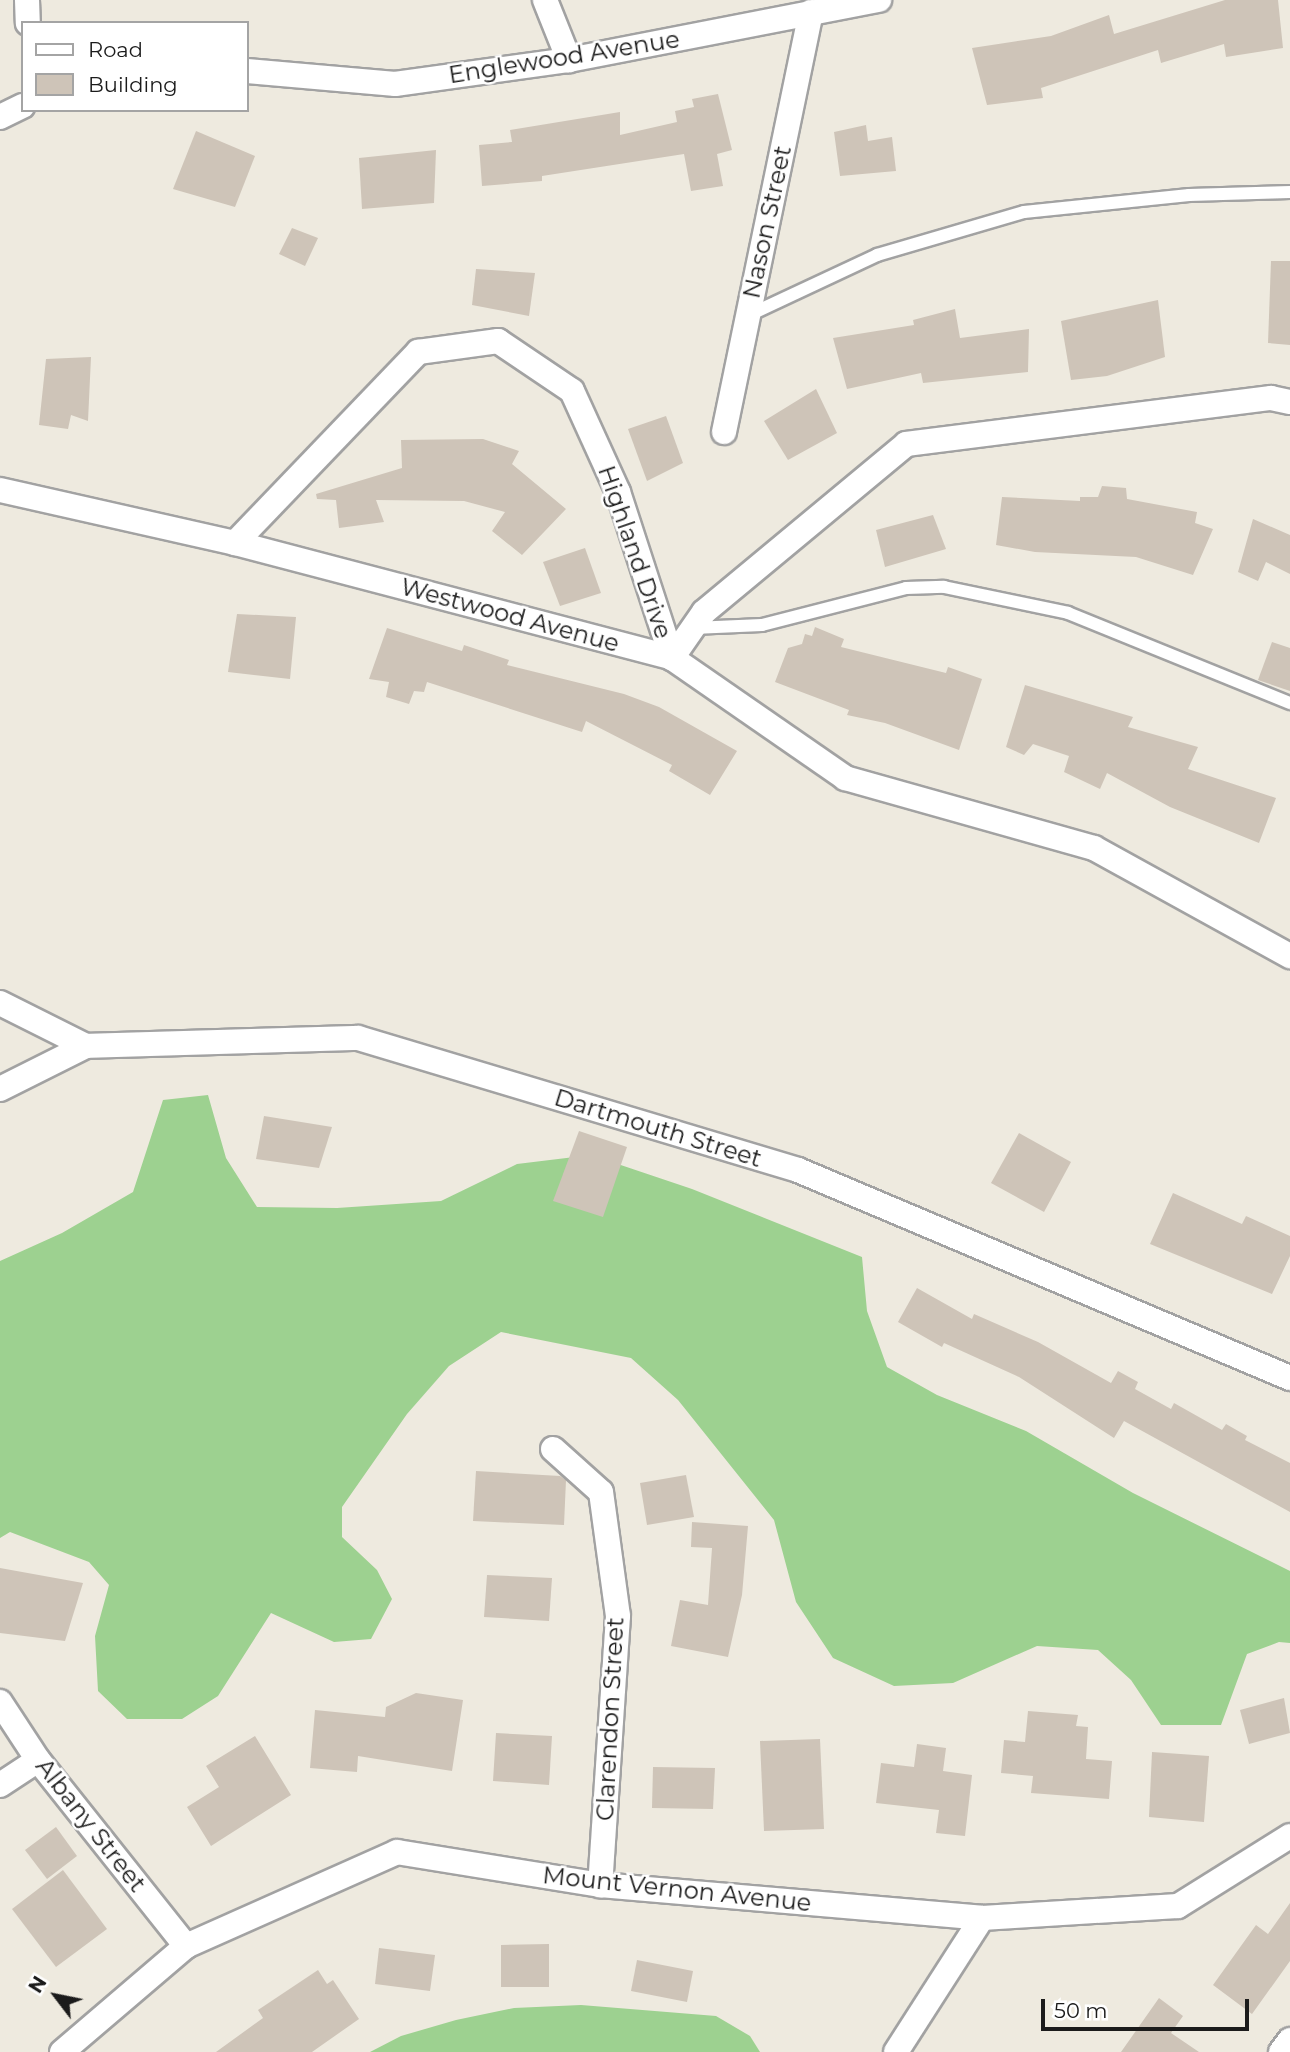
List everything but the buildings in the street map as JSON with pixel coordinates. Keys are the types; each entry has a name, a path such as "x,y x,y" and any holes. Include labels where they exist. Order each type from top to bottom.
{"street":[{"path":"27,0 28,21"},
{"path":"545,0 569,60"},
{"name":"Englewood Avenue","path":"248,71 395,84 569,60 879,0"},
{"name":"Nason Street","path":"724,432 811,12"},
{"path":"0,117 21,107"},
{"name":"Highland Drive","path":"235,543 418,352 498,341 572,391 618,492 672,658"},
{"name":"Highland Drive","path":"672,658 704,612 906,444 1271,398 1290,402"},
{"name":"Westwood Avenue","path":"0,490 235,543 672,658 845,778 1094,848 1290,956"},
{"path":"0,1003 86,1046"},
{"name":"Dartmouth Street","path":"0,1088 86,1046 358,1038 798,1170 1290,1378"},
{"name":"Clarendon Street","path":"553,1449 601,1492 618,1616 600,1885"},
{"name":"Albany Street","path":"0,1702 38,1760 186,1946"},
{"path":"0,1785 38,1760"},
{"name":"Mount Vernon Avenue","path":"62,2052 186,1946 397,1852 600,1885 982,1919 1178,1906 1290,1836"},
{"path":"896,2052 982,1919"},
{"path":"1281,2052 1290,2040"}],"lane":[{"path":"747,316 877,255 1024,212 1189,195 1290,192"},
{"path":"693,628 762,625 894,590 944,587 1068,612 1290,703"}],"green space":[{"path":"208,1095 226,1158 257,1207 337,1208 441,1201 517,1164 591,1155 692,1189 862,1257 867,1311 887,1367 937,1395 1026,1431 1133,1493 1290,1571 1290,1643 1279,1642 1247,1654 1221,1725 1161,1725 1131,1680 1098,1650 1037,1646 953,1683 894,1686 833,1658 796,1602 774,1520 678,1400 631,1358 501,1332 449,1366 407,1414 342,1507 342,1537 377,1570 392,1599 371,1639 334,1642 271,1613 218,1696 182,1719 127,1719 98,1691 95,1636 109,1585 89,1562 10,1532 0,1538 0,1261 62,1233 133,1192 163,1100"},
{"path":"581,2005 716,2016 750,2036 760,2052 370,2052 401,2036 456,2020 514,2008"}]}
